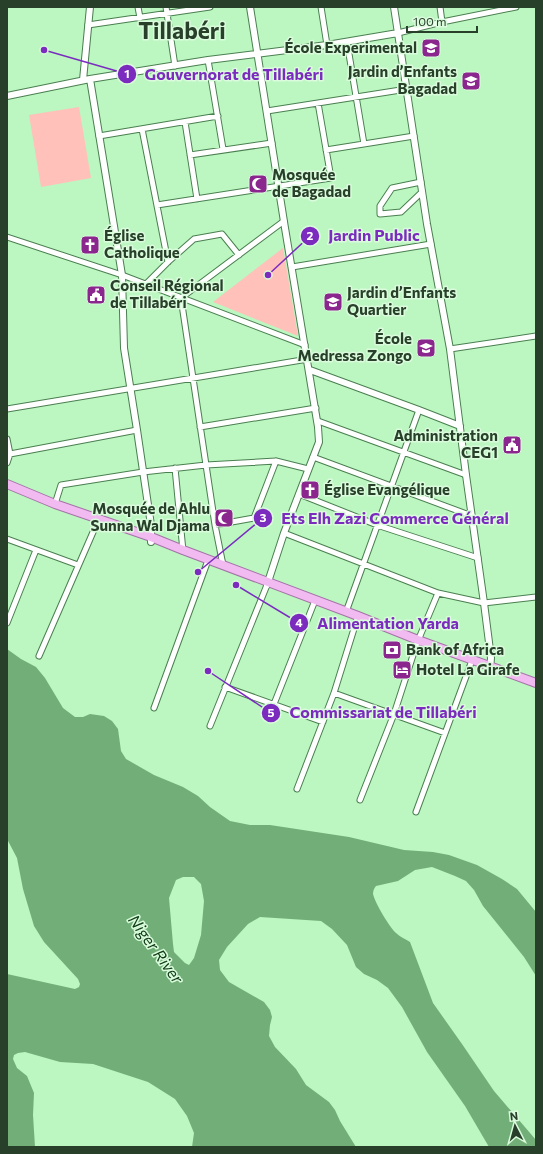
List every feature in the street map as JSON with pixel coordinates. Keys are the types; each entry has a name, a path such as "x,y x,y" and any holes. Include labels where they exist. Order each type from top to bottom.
{"main road":[{"path":"7,484 55,504 183,552 223,565 314,603 358,617"},
{"path":"7,489 54,508 151,540"},
{"path":"183,552 207,563 346,612 471,663 490,667 536,686"},
{"path":"418,642 536,683"}],"street":[{"path":"83,80 90,7"},
{"path":"138,7 140,18"},
{"path":"166,7 175,66"},
{"path":"88,25 210,7"},
{"path":"210,726 267,583 284,533 319,442 318,421 310,370 278,186 250,7"},
{"path":"321,7 327,45"},
{"path":"394,7 422,192 450,349 491,658 490,667"},
{"path":"440,7 442,22"},
{"path":"7,96 83,80 208,60 347,42 398,33 442,22 516,7"},
{"path":"347,42 364,144"},
{"path":"208,60 223,149"},
{"path":"90,79 122,275 124,348 138,430 151,540"},
{"path":"267,111 407,89"},
{"path":"157,205 331,178 318,103"},
{"path":"99,136 218,116"},
{"path":"185,122 197,198"},
{"path":"142,129 168,262"},
{"path":"326,150 414,136"},
{"path":"190,155 272,143"},
{"path":"421,182 392,188 380,206 380,214 401,212 422,192"},
{"path":"181,298 284,221"},
{"path":"146,284 194,239 222,234 239,255"},
{"path":"7,237 122,275 305,345"},
{"path":"292,267 431,244"},
{"path":"181,298 215,525 223,565"},
{"path":"450,349 536,336"},
{"path":"7,409 308,359"},
{"path":"310,370 460,426"},
{"path":"200,427 316,408"},
{"path":"346,612 420,410"},
{"path":"318,421 466,475"},
{"path":"10,454 138,430"},
{"path":"7,439 10,454 7,463"},
{"path":"313,457 472,516"},
{"path":"55,504 61,486 143,472 206,465 276,461 308,469"},
{"path":"215,525 254,518 276,461"},
{"path":"175,468 183,552"},
{"path":"299,494 377,525 478,558"},
{"path":"39,656 97,523"},
{"path":"284,533 438,593 484,604 536,597"},
{"path":"7,539 78,565"},
{"path":"7,623 36,550"},
{"path":"154,708 207,563"},
{"path":"360,800 394,714 418,642 438,593"},
{"path":"274,704 314,603"},
{"path":"297,789 334,692 358,617"},
{"path":"416,812 471,663"},
{"path":"225,687 323,722"},
{"path":"334,692 445,733"}],"shaded area":[{"path":"79,107 91,178 41,187 29,115"},
{"path":"283,248 298,336 213,302"}],"water":[{"name":"Niger River","path":"7,649 36,667 45,678 63,708 75,717 83,717 90,714 104,716 112,721 118,729 121,751 126,759 154,775 183,787 198,796 210,807 230,821 250,825 270,825 349,837 404,850 433,852 449,855 477,865 502,879 517,889 536,912 536,976 524,957 483,906 474,890 466,881 432,867 415,870 398,881 376,886 373,894 393,930 399,936 410,942 433,1003 494,1091 536,1140 536,1147 489,1147 465,1106 427,1052 402,1007 388,988 377,980 364,974 356,967 347,945 332,929 321,921 260,917 248,924 227,947 219,960 220,970 229,982 264,1002 270,1010 272,1017 269,1036 275,1047 296,1069 306,1085 329,1102 356,1147 192,1147 194,1133 187,1116 175,1099 148,1082 93,1064 60,1062 25,1052 14,1055 13,1059 17,1068 27,1076 34,1093 33,1115 35,1147 7,1147 7,974 75,989 79,987 80,984 78,979 44,942 34,926 23,889 17,858 7,839","holes":["183,877 194,877 201,884 204,901 201,935 194,958 189,965 174,952 169,898 176,880"]}],"place":[{"name":"École Experimental","path":"431,48"},
{"name":"Gouvernorat de Tillabéri","path":"44,50"},
{"name":"Jardin d’Enfants Bagadad","path":"471,81"},
{"name":"Mosquée de Bagadad","path":"258,184"},
{"name":"Église Catholique","path":"90,245"},
{"name":"Jardin Public","path":"268,275"},
{"name":"Conseil Régional de Tillabéri","path":"96,295"},
{"name":"Jardin d’Enfants Quartier","path":"333,302"},
{"name":"École Medressa Zongo","path":"426,348"},
{"name":"Administration CEG1","path":"512,445"},
{"name":"Église Evangélique","path":"310,490"},
{"name":"Mosquée de Ahlu Sunna Wal Djama","path":"224,518"},
{"name":"Ets Elh Zazi Commerce Général","path":"198,572"},
{"name":"Alimentation Yarda","path":"236,585"},
{"name":"Bank of Africa","path":"392,650"},
{"name":"Hotel La Girafe","path":"402,670"},
{"name":"Commissariat de Tillabéri","path":"208,671"}],"district":[{"name":"Tillabéri","path":"182,31"}]}
